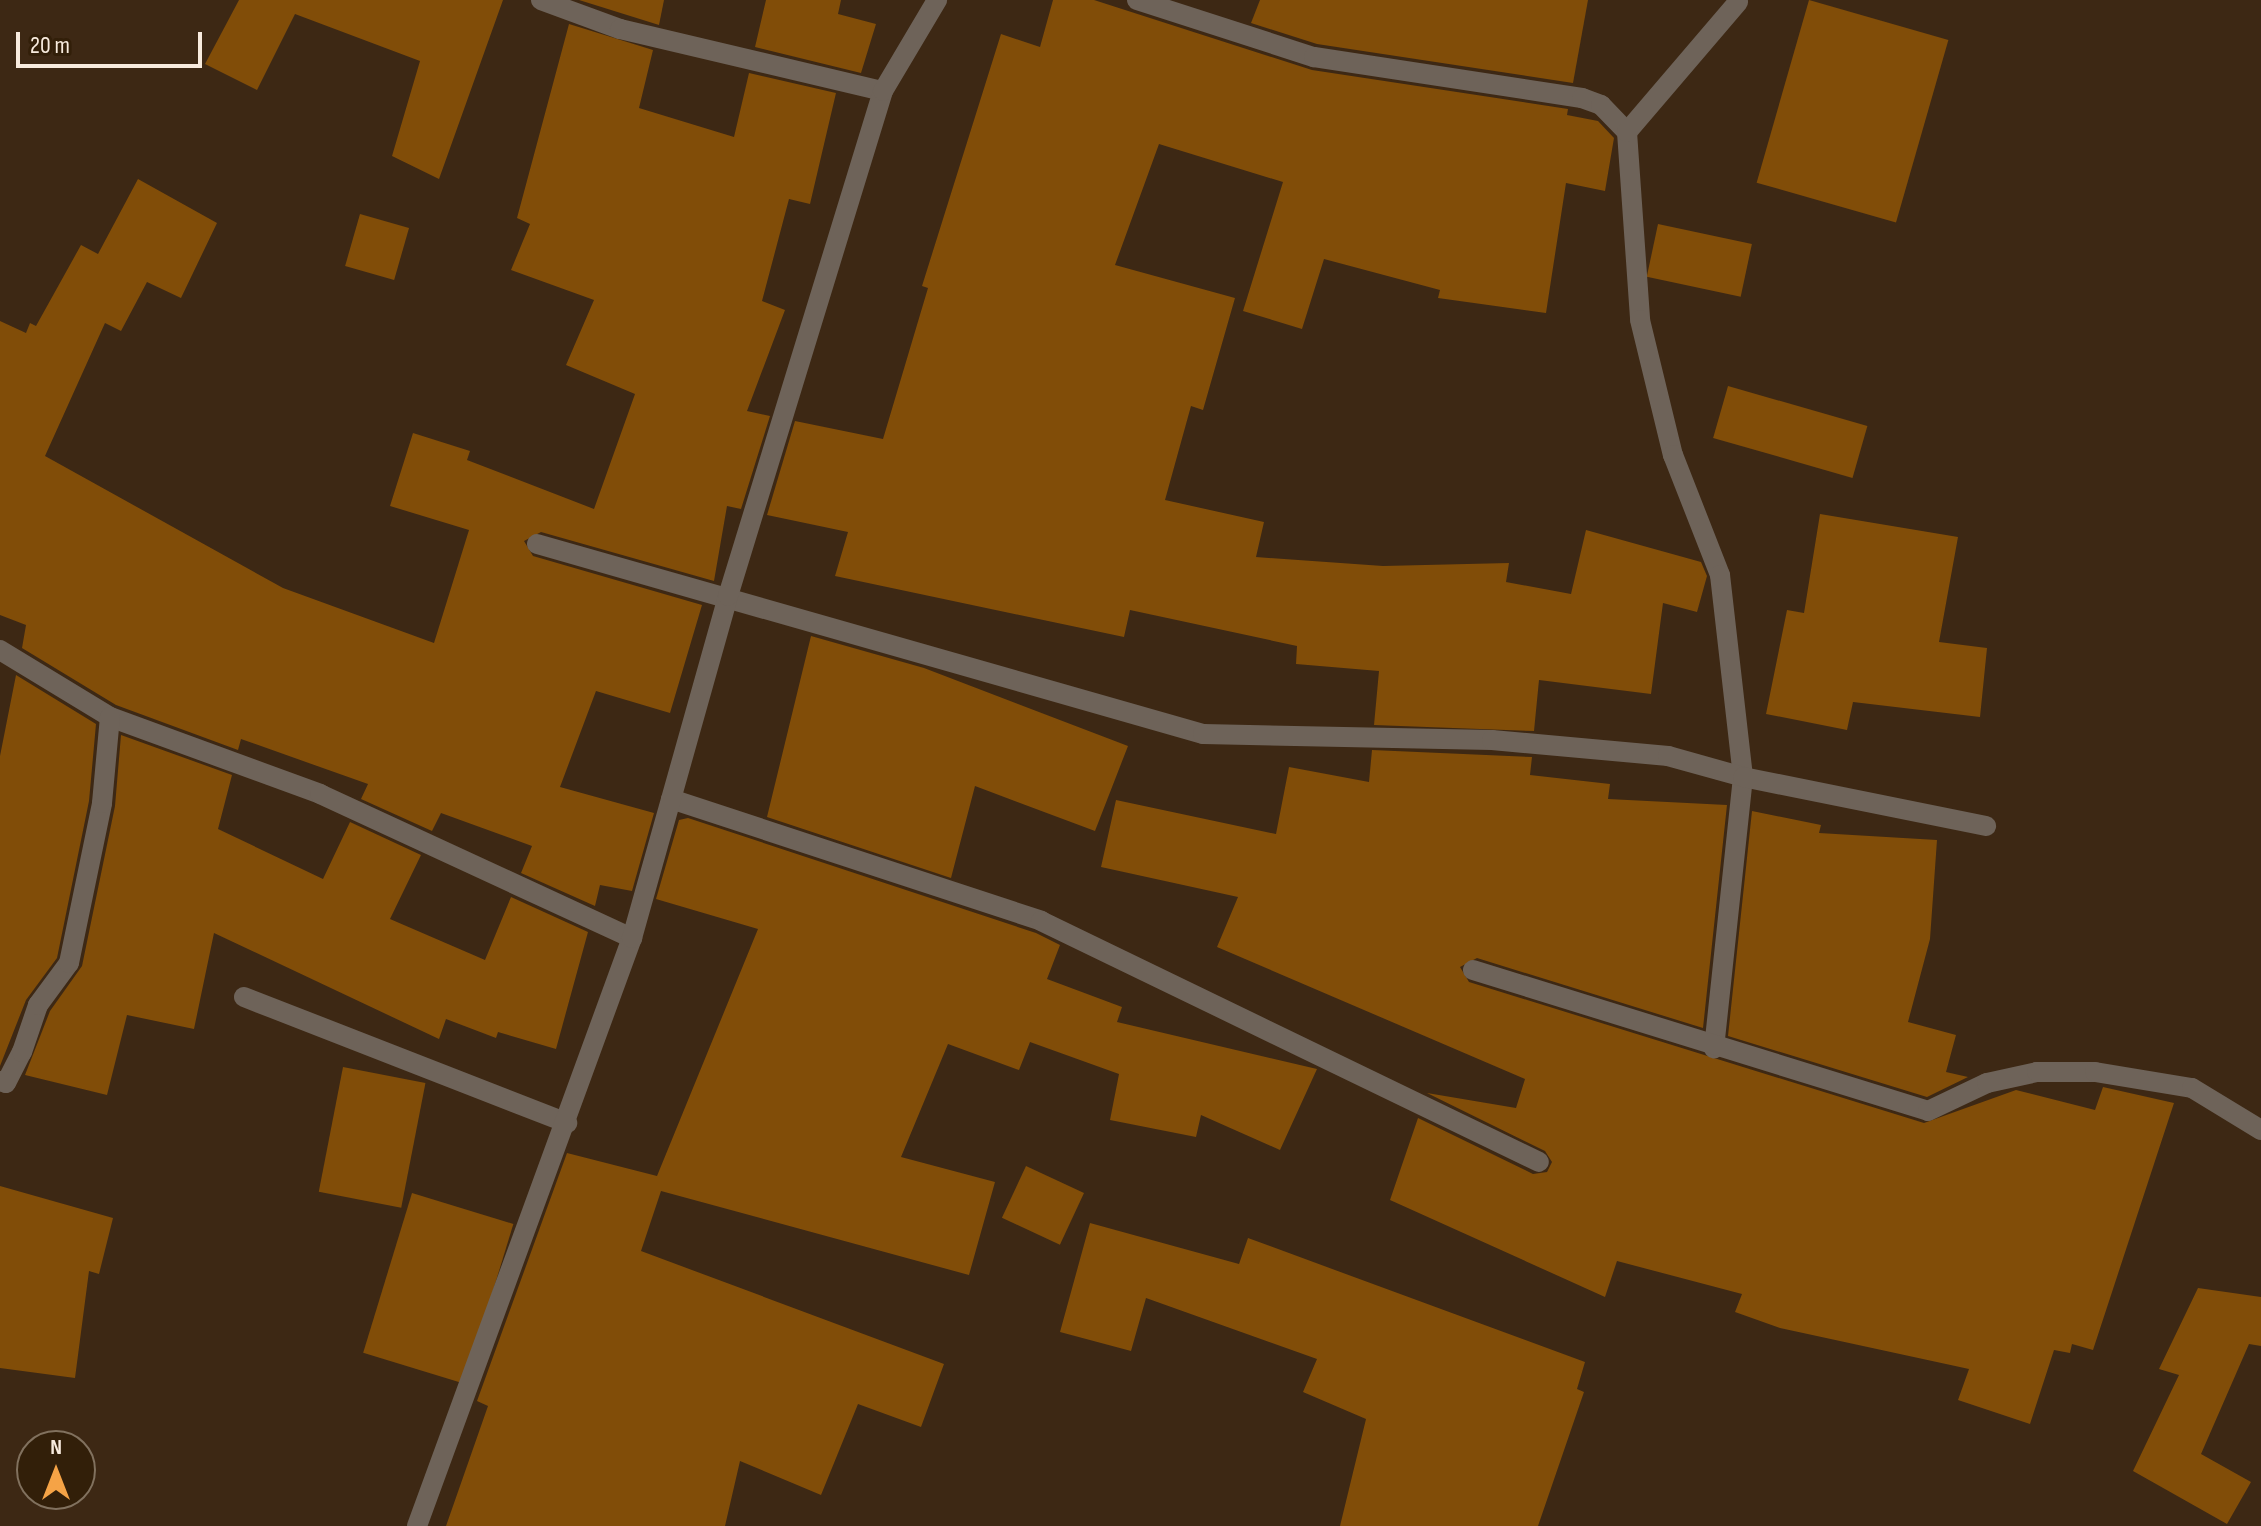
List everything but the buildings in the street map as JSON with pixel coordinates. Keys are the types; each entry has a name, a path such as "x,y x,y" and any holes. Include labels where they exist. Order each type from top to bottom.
{"street":[{"path":"541,0 620,29 883,91"},
{"path":"417,1526 567,1123 632,938 728,596 883,91 937,0"},
{"path":"1137,0 1314,57 1582,98 1601,105 1627,132 1640,320 1673,455 1720,575 1743,777 1714,1048"},
{"path":"1627,132 1738,2"},
{"path":"537,544 1203,734 1573,747 1668,756 1743,777 1986,826"},
{"path":"0,650 110,717 320,794 632,938"},
{"path":"0,1081 6,1083 22,1052 38,1005 69,963 102,803 110,717"},
{"path":"671,799 1041,921 1539,1162"},
{"path":"1473,970 1714,1048 1928,1111 1987,1083 2037,1072 2151,1079 2192,1088 2261,1130"},
{"path":"244,997 567,1123"}]}
